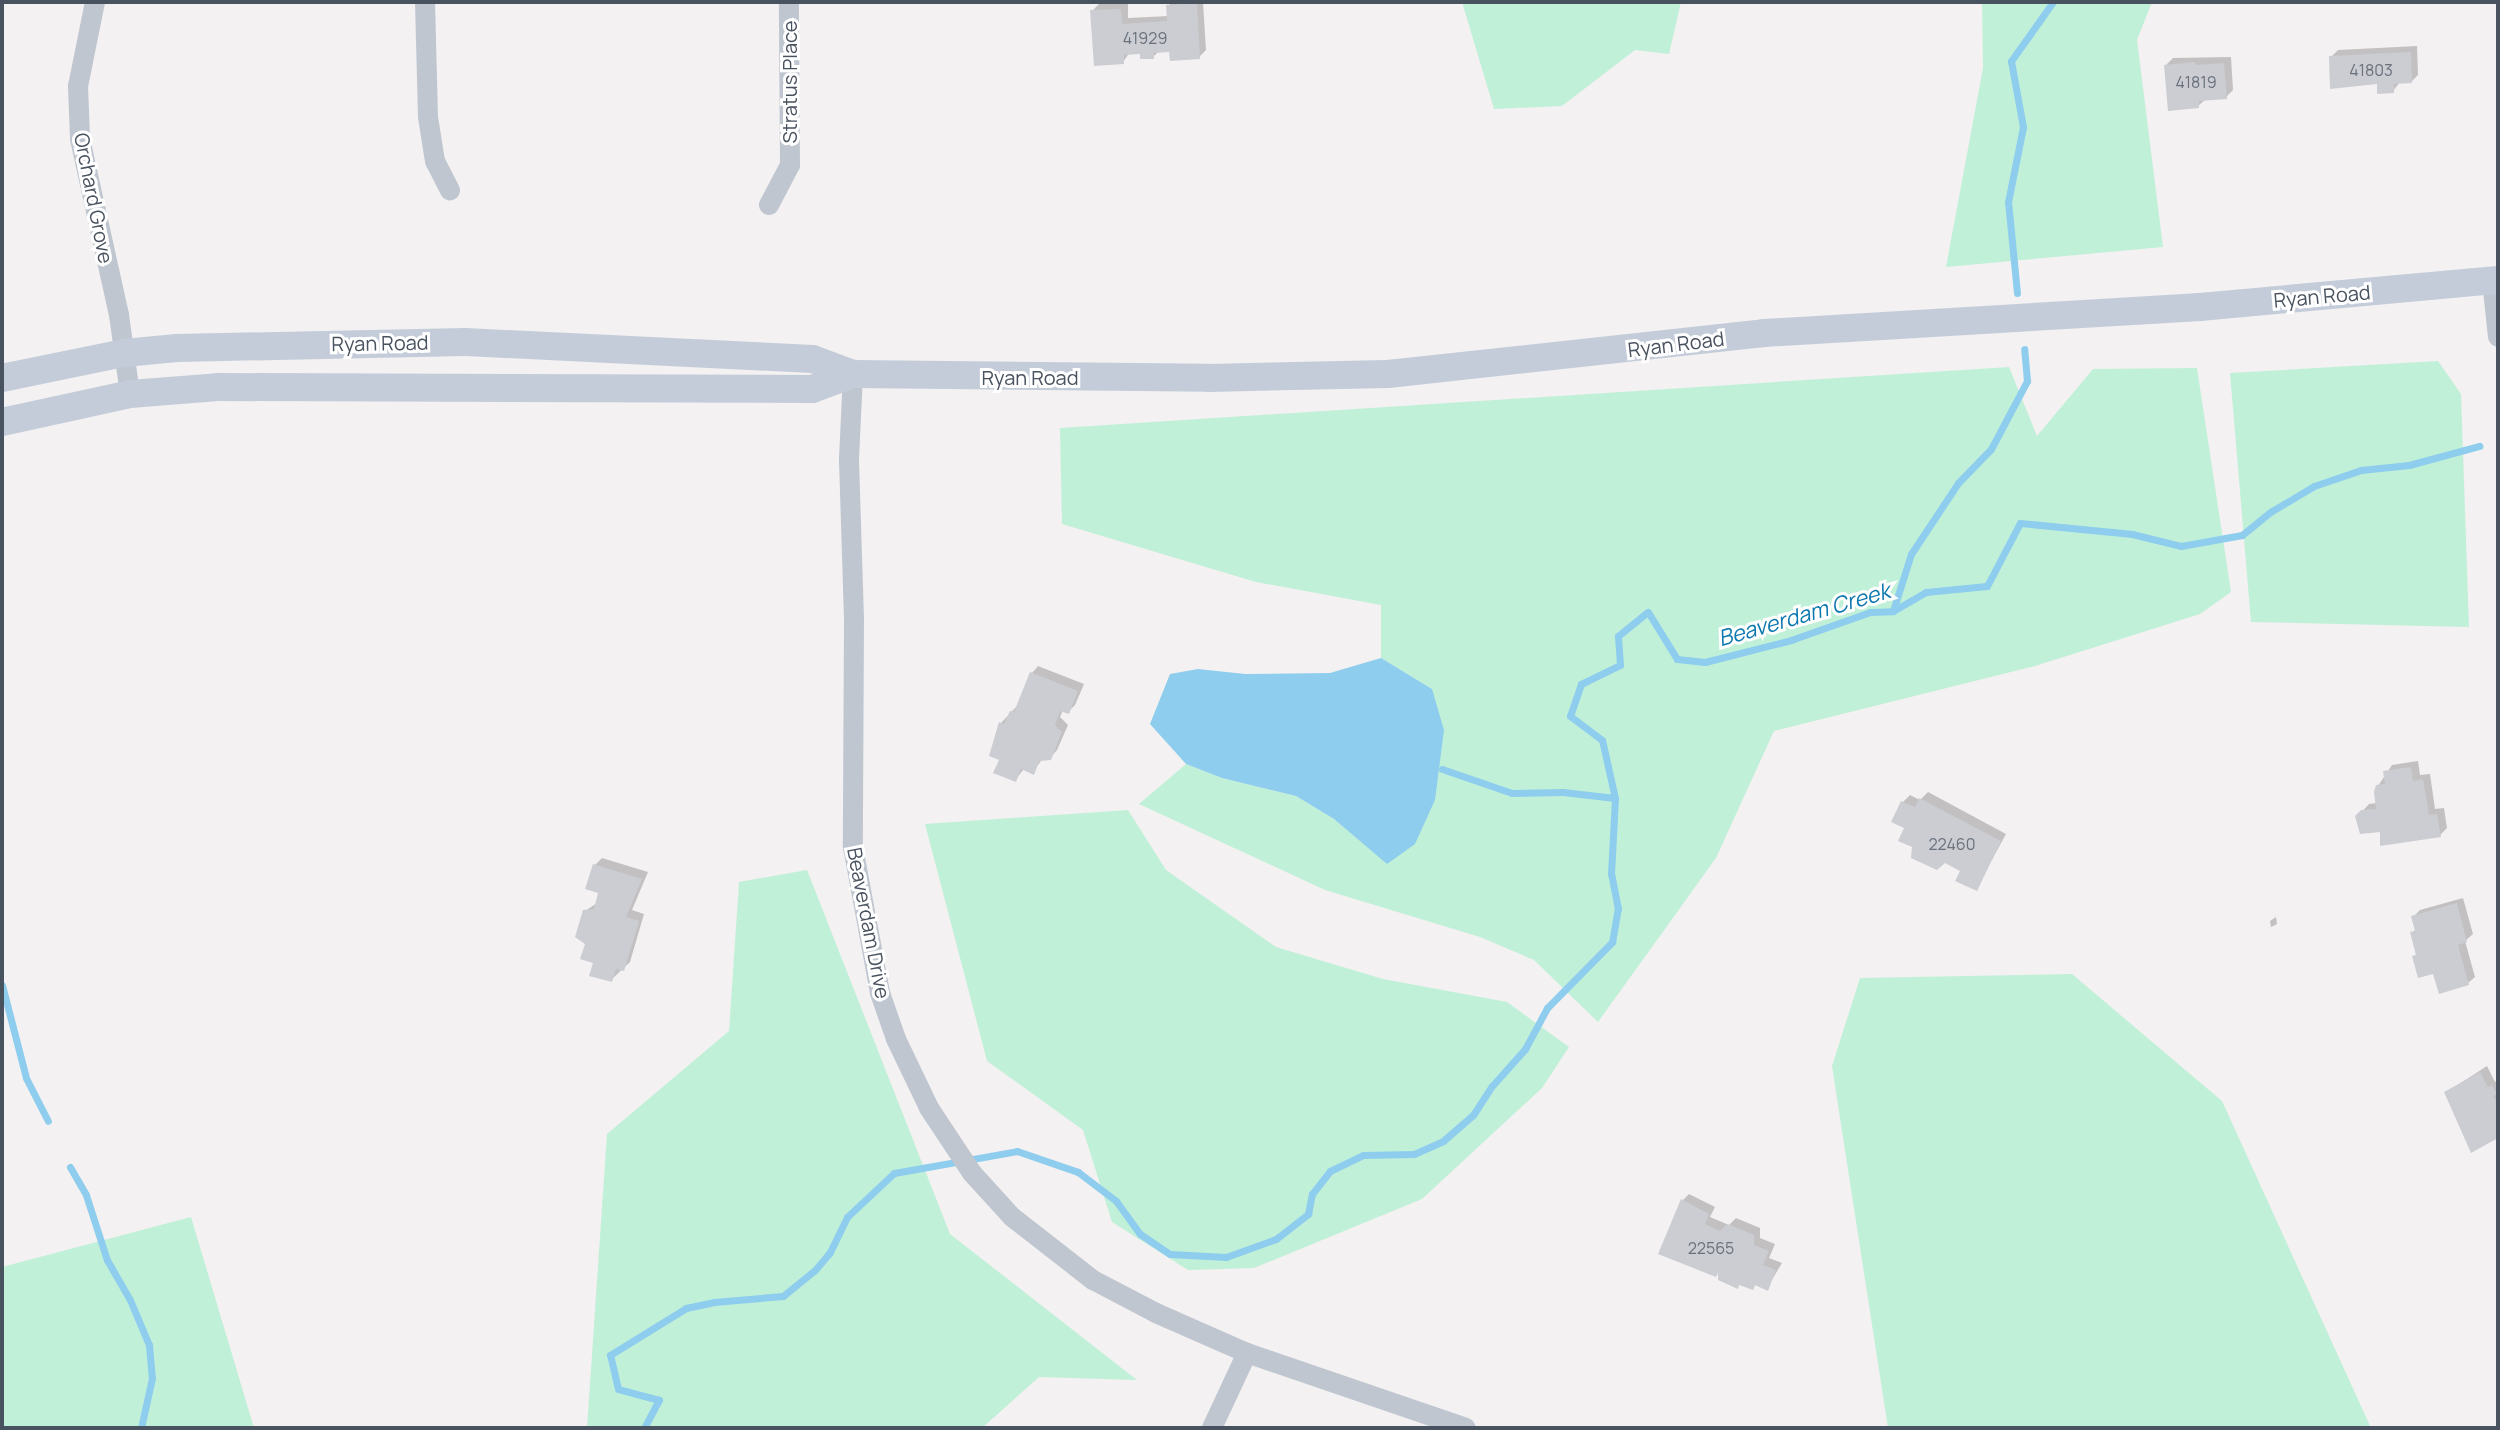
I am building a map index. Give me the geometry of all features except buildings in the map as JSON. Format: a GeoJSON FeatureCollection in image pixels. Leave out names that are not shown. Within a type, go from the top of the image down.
{"type":"FeatureCollection","features":[{"type":"Feature","properties":{"kind":"main road","name":"Ryan Road"},"geometry":{"type":"LineString","coordinates":[[2,378],[124,353],[230,345],[465,342],[813,359],[853,374],[1209,378],[1388,374],[1764,333],[2200,307],[2495,280]]}},
{"type":"Feature","properties":{"kind":"main road","name":"Ryan Road"},"geometry":{"type":"LineString","coordinates":[[2,422],[130,394],[218,387],[812,389],[853,374]]}},
{"type":"Feature","properties":{"kind":"street","name":"Orchard Grove"},"geometry":{"type":"LineString","coordinates":[[95,2],[78,86],[80,139],[130,394]]}},
{"type":"Feature","properties":{"kind":"street"},"geometry":{"type":"LineString","coordinates":[[425,2],[428,117],[435,161],[450,190]]}},
{"type":"Feature","properties":{"kind":"street","name":"Stratus Place"},"geometry":{"type":"LineString","coordinates":[[769,205],[790,165],[789,2]]}},
{"type":"Feature","properties":{"kind":"street"},"geometry":{"type":"LineString","coordinates":[[2495,280],[2498,337]]}},
{"type":"Feature","properties":{"kind":"street","name":"Beaverdam Drive"},"geometry":{"type":"LineString","coordinates":[[853,374],[849,460],[854,620],[853,847],[880,993],[896,1039],[929,1108],[972,1173],[1012,1217],[1093,1280],[1156,1313],[1247,1353],[1466,1428]]}},
{"type":"Feature","properties":{"kind":"street"},"geometry":{"type":"LineString","coordinates":[[1212,1428],[1247,1353]]}},
{"type":"Feature","properties":{"kind":"green space"},"geometry":{"type":"Polygon","coordinates":[[[1462,2],[1681,2],[1669,54],[1635,50],[1562,106],[1494,109],[1462,2]]]}},
{"type":"Feature","properties":{"kind":"green space"},"geometry":{"type":"Polygon","coordinates":[[[1982,2],[2152,2],[2137,40],[2163,247],[1946,267],[1983,68],[1982,2]]]}},
{"type":"Feature","properties":{"kind":"green space"},"geometry":{"type":"Polygon","coordinates":[[[2438,361],[2461,394],[2469,627],[2251,622],[2230,373],[2438,361]]]}},
{"type":"Feature","properties":{"kind":"green space"},"geometry":{"type":"Polygon","coordinates":[[[2009,367],[2037,436],[2093,369],[2197,368],[2231,592],[2200,614],[2035,666],[1774,731],[1716,858],[1598,1022],[1534,960],[1480,937],[1325,890],[1139,804],[1186,764],[1222,778],[1296,796],[1334,819],[1388,864],[1432,689],[1381,658],[1381,605],[1256,582],[1062,524],[1060,428],[2009,367]]]}},
{"type":"Feature","properties":{"kind":"green space"},"geometry":{"type":"Polygon","coordinates":[[[1128,810],[1166,870],[1276,947],[1383,979],[1507,1002],[1569,1047],[1542,1088],[1422,1199],[1254,1268],[1188,1270],[1112,1222],[1083,1130],[987,1061],[925,824],[1128,810]]]}},
{"type":"Feature","properties":{"kind":"green space"},"geometry":{"type":"Polygon","coordinates":[[[807,870],[950,1234],[1137,1380],[1039,1377],[982,1428],[587,1428],[607,1134],[729,1031],[739,882],[807,870]]]}},
{"type":"Feature","properties":{"kind":"green space"},"geometry":{"type":"Polygon","coordinates":[[[2072,974],[2222,1101],[2371,1428],[1888,1428],[1832,1066],[1860,978],[2072,974]]]}},
{"type":"Feature","properties":{"kind":"green space"},"geometry":{"type":"Polygon","coordinates":[[[191,1217],[254,1428],[2,1428],[2,1267],[191,1217]]]}},
{"type":"Feature","properties":{"kind":"water"},"geometry":{"type":"Polygon","coordinates":[[[1381,658],[1432,689],[1444,730],[1435,800],[1415,844],[1387,864],[1334,819],[1296,796],[1222,778],[1186,764],[1150,724],[1170,674],[1198,669],[1245,674],[1330,673],[1381,658]]]}},
{"type":"Feature","properties":{"kind":"waterway"},"geometry":{"type":"LineString","coordinates":[[2017,293],[2008,202],[2023,127],[2011,61],[2053,2]]}},
{"type":"Feature","properties":{"kind":"waterway"},"geometry":{"type":"LineString","coordinates":[[1893,611],[1911,554],[1958,483],[1991,449],[2027,381],[2024,349]]}},
{"type":"Feature","properties":{"kind":"waterway","name":"Beaverdam Creek"},"geometry":{"type":"LineString","coordinates":[[644,1428],[659,1400],[618,1389],[610,1355],[686,1308],[714,1302],[783,1296],[815,1270],[830,1252],[847,1217],[894,1173],[1017,1151],[1078,1172],[1116,1201],[1140,1234],[1170,1254],[1226,1257],[1276,1239],[1308,1214],[1312,1194],[1330,1171],[1363,1155],[1414,1154],[1443,1141],[1473,1115],[1492,1086],[1525,1049],[1547,1008],[1612,942],[1618,909],[1611,874],[1615,798],[1602,740],[1570,716],[1581,684],[1620,665],[1618,636],[1648,612],[1677,659],[1705,662],[1791,640],[1870,612],[1893,611],[1926,592],[1987,586],[2020,523],[2132,534],[2181,546],[2242,535],[2272,511],[2314,486],[2361,470],[2409,465],[2479,446]]}},
{"type":"Feature","properties":{"kind":"waterway"},"geometry":{"type":"LineString","coordinates":[[1442,769],[1512,793],[1563,792],[1615,798]]}},
{"type":"Feature","properties":{"kind":"waterway"},"geometry":{"type":"LineString","coordinates":[[2,985],[26,1078],[48,1121]]}},
{"type":"Feature","properties":{"kind":"waterway"},"geometry":{"type":"LineString","coordinates":[[70,1167],[86,1195],[107,1260],[130,1300],[149,1345],[152,1378],[141,1428]]}}]}
